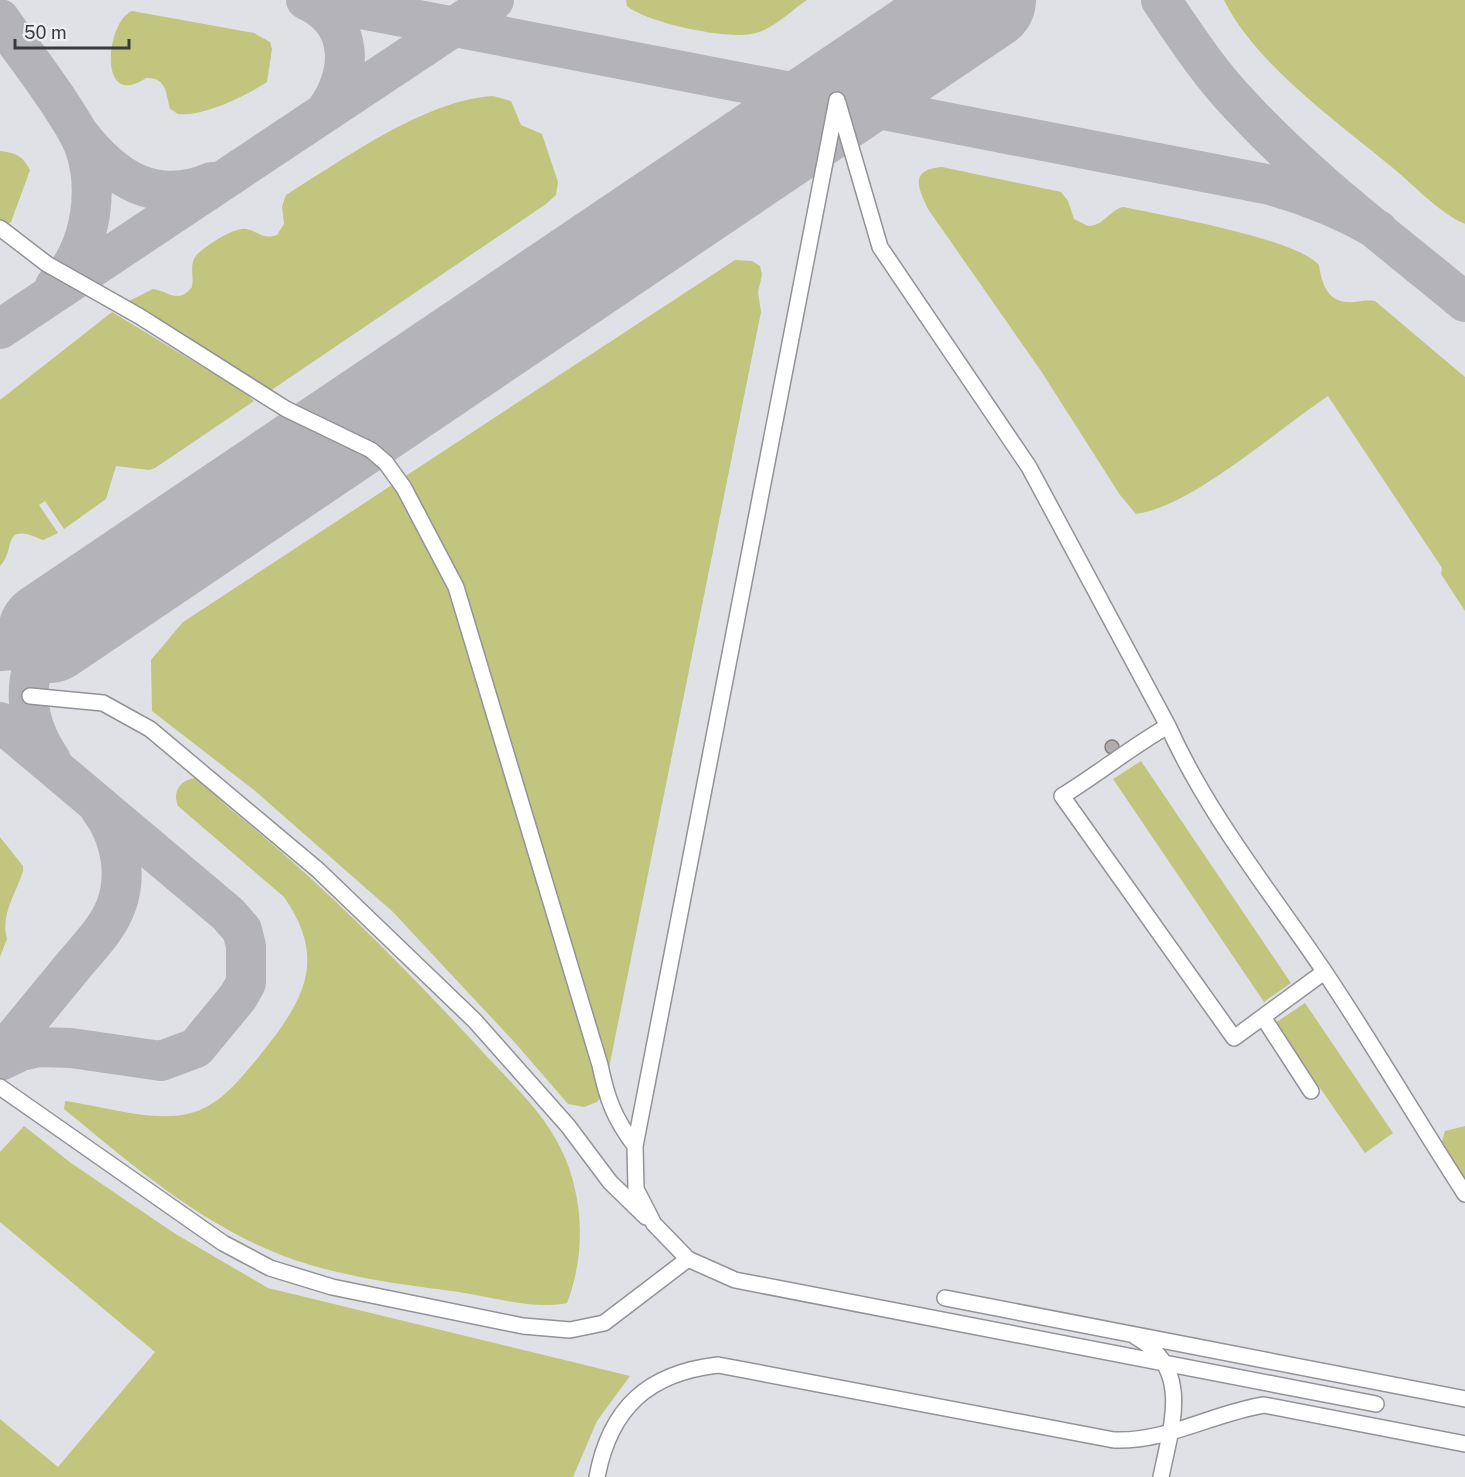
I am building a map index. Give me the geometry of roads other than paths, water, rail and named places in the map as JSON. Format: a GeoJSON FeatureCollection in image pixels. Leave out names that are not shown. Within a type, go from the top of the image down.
{"type":"FeatureCollection","features":[{"type":"Feature","properties":{"kind":"lane"},"geometry":{"type":"LineString","coordinates":[[654,1224],[636,1189],[635,1146],[837,100],[880,247],[1029,467],[1182,756],[1234,844],[1324,972],[1465,1194]]}},
{"type":"Feature","properties":{"kind":"lane"},"geometry":{"type":"LineString","coordinates":[[0,228],[47,264],[139,316],[286,409],[370,450],[386,463],[404,488],[456,587],[600,1065],[607,1100],[619,1124],[635,1146]]}},
{"type":"Feature","properties":{"kind":"lane"},"geometry":{"type":"LineString","coordinates":[[30,696],[103,702],[150,729],[310,863],[475,1021],[568,1126],[610,1182],[688,1259],[735,1280],[1376,1404]]}},
{"type":"Feature","properties":{"kind":"lane"},"geometry":{"type":"LineString","coordinates":[[1168,726],[1133,745],[1103,771],[1062,796],[1234,1038],[1324,972]]}},
{"type":"Feature","properties":{"kind":"lane"},"geometry":{"type":"LineString","coordinates":[[1263,1017],[1311,1091]]}},
{"type":"Feature","properties":{"kind":"lane"},"geometry":{"type":"LineString","coordinates":[[0,1087],[223,1243],[270,1268],[332,1287],[523,1326],[570,1330],[604,1323],[688,1259]]}},
{"type":"Feature","properties":{"kind":"lane"},"geometry":{"type":"LineString","coordinates":[[945,1298],[1465,1399]]}},
{"type":"Feature","properties":{"kind":"lane"},"geometry":{"type":"LineString","coordinates":[[1132,1335],[1144,1342],[1165,1364],[1173,1380],[1175,1399],[1161,1477]]}},
{"type":"Feature","properties":{"kind":"lane"},"geometry":{"type":"LineString","coordinates":[[597,1477],[608,1439],[632,1400],[674,1373],[718,1365],[1114,1440],[1133,1441],[1170,1432],[1240,1409],[1264,1405],[1465,1444]]}}]}
